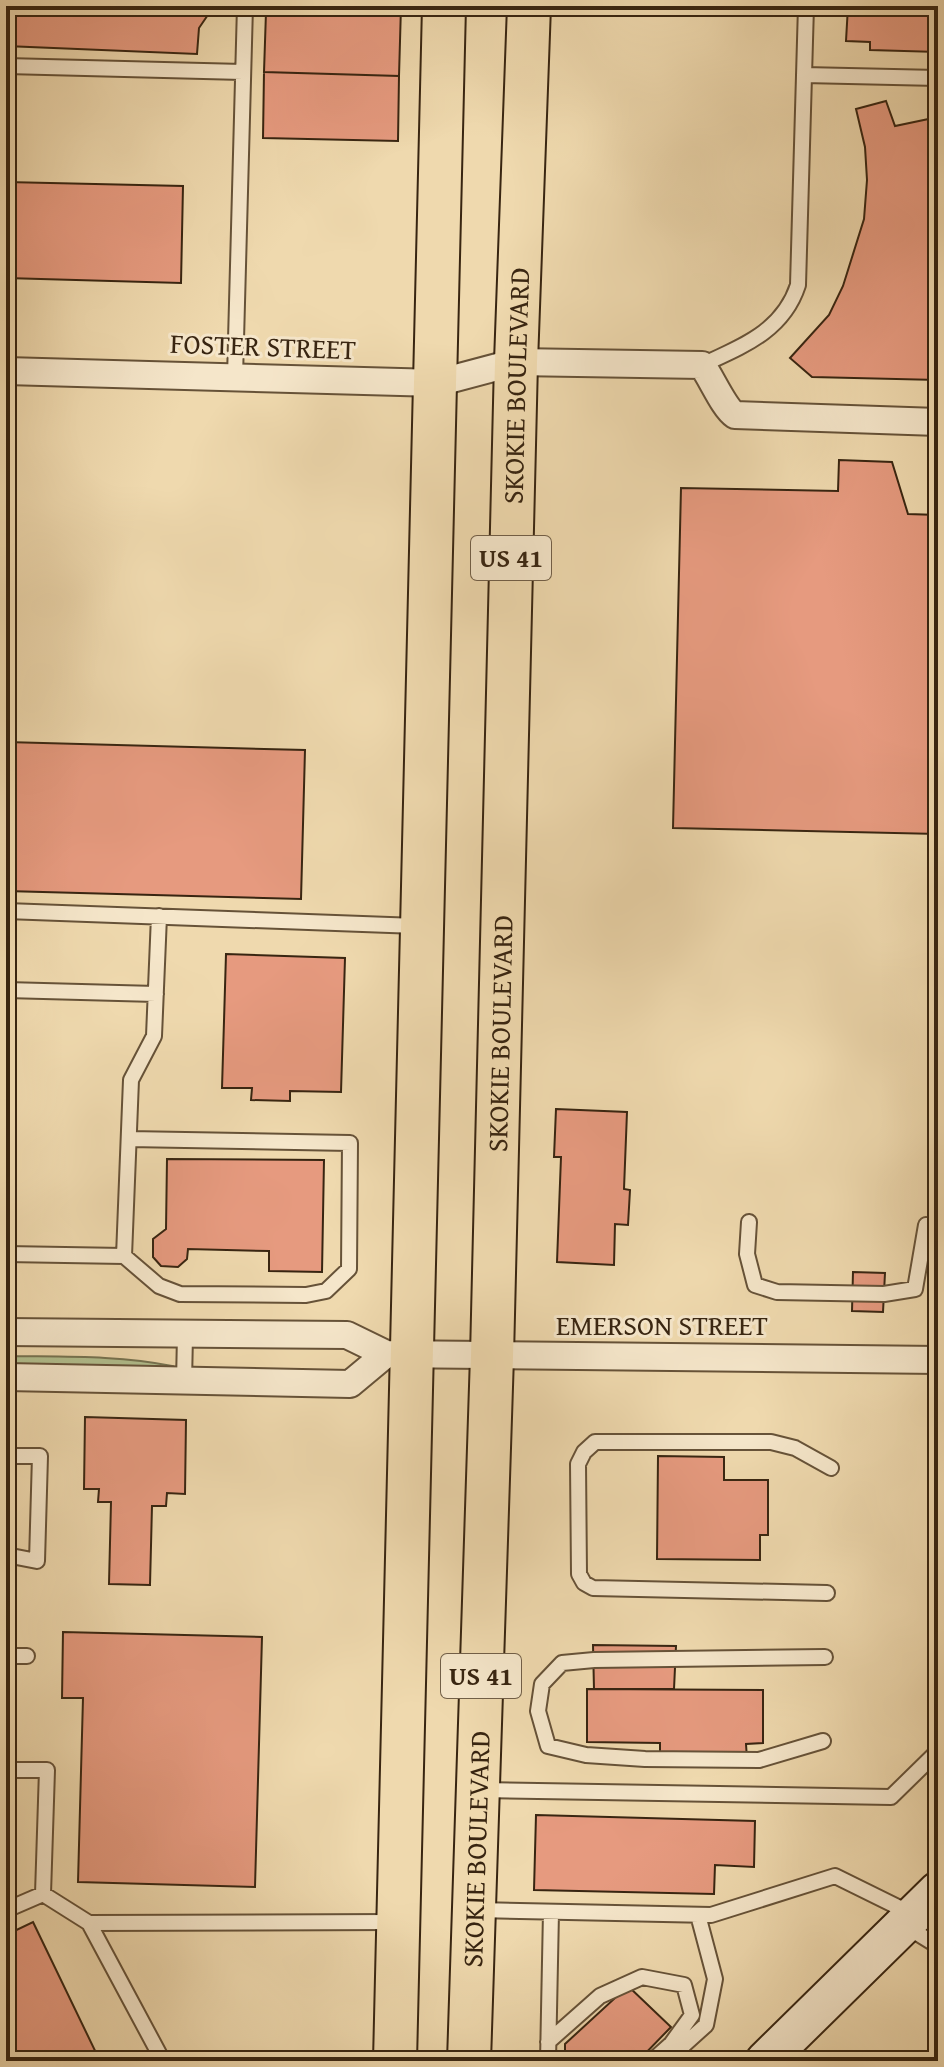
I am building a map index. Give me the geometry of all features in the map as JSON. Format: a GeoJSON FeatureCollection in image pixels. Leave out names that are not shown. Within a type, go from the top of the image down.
{"type":"FeatureCollection","features":[{"type":"Feature","properties":{"kind":"main road","name":"US 41"},"geometry":{"type":"LineString","coordinates":[[395,2061],[399,1354],[422,926],[444,6]]}},
{"type":"Feature","properties":{"kind":"main road","name":"SKOKIE BOULEVARD"},"geometry":{"type":"LineString","coordinates":[[469,2061],[492,1356],[516,362],[529,6]]}},
{"type":"Feature","properties":{"kind":"main road"},"geometry":{"type":"LineString","coordinates":[[765,2061],[919,1910]]}},
{"type":"Feature","properties":{"kind":"street","name":"FOSTER STREET"},"geometry":{"type":"LineString","coordinates":[[6,371],[437,383],[516,362],[702,365]]}},
{"type":"Feature","properties":{"kind":"street"},"geometry":{"type":"LineString","coordinates":[[702,365],[728,411],[735,415],[938,422]]}},
{"type":"Feature","properties":{"kind":"street","name":"EMERSON STREET"},"geometry":{"type":"LineString","coordinates":[[6,1332],[347,1335],[399,1354],[938,1360]]}},
{"type":"Feature","properties":{"kind":"street"},"geometry":{"type":"LineString","coordinates":[[6,1377],[350,1384],[399,1354]]}},
{"type":"Feature","properties":{"kind":"lane"},"geometry":{"type":"LineString","coordinates":[[235,377],[245,6]]}},
{"type":"Feature","properties":{"kind":"lane"},"geometry":{"type":"LineString","coordinates":[[702,365],[758,339],[791,305],[798,285],[806,6]]}},
{"type":"Feature","properties":{"kind":"lane"},"geometry":{"type":"LineString","coordinates":[[6,66],[243,72]]}},
{"type":"Feature","properties":{"kind":"lane"},"geometry":{"type":"LineString","coordinates":[[804,75],[938,78]]}},
{"type":"Feature","properties":{"kind":"lane"},"geometry":{"type":"LineString","coordinates":[[6,911],[422,926]]}},
{"type":"Feature","properties":{"kind":"lane"},"geometry":{"type":"LineString","coordinates":[[124,1256],[131,1080],[154,1036],[159,916]]}},
{"type":"Feature","properties":{"kind":"lane"},"geometry":{"type":"LineString","coordinates":[[6,990],[156,994]]}},
{"type":"Feature","properties":{"kind":"lane"},"geometry":{"type":"LineString","coordinates":[[6,1254],[124,1256],[159,1286],[180,1294],[306,1295],[326,1291],[349,1269],[350,1143],[129,1139]]}},
{"type":"Feature","properties":{"kind":"lane"},"geometry":{"type":"LineString","coordinates":[[749,1222],[747,1254],[755,1285],[777,1292],[868,1294],[903,1293],[915,1289],[926,1225]]}},
{"type":"Feature","properties":{"kind":"lane"},"geometry":{"type":"LineString","coordinates":[[184,1382],[185,1335]]}},
{"type":"Feature","properties":{"kind":"lane"},"geometry":{"type":"LineString","coordinates":[[827,1593],[593,1588],[584,1583],[579,1574],[578,1464],[584,1452],[595,1442],[771,1442],[795,1448],[831,1468]]}},
{"type":"Feature","properties":{"kind":"lane"},"geometry":{"type":"LineString","coordinates":[[6,1456],[40,1456],[37,1561],[6,1555]]}},
{"type":"Feature","properties":{"kind":"lane"},"geometry":{"type":"LineString","coordinates":[[6,1656],[27,1656]]}},
{"type":"Feature","properties":{"kind":"lane"},"geometry":{"type":"LineString","coordinates":[[823,1741],[759,1760],[586,1755],[548,1746],[538,1711],[542,1684],[562,1663],[825,1657]]}},
{"type":"Feature","properties":{"kind":"lane"},"geometry":{"type":"LineString","coordinates":[[478,1790],[891,1797],[938,1751]]}},
{"type":"Feature","properties":{"kind":"lane"},"geometry":{"type":"LineString","coordinates":[[6,1770],[47,1770],[43,1894]]}},
{"type":"Feature","properties":{"kind":"lane"},"geometry":{"type":"LineString","coordinates":[[474,1910],[711,1915],[835,1876],[919,1910],[938,1946]]}},
{"type":"Feature","properties":{"kind":"lane"},"geometry":{"type":"LineString","coordinates":[[6,1910],[43,1894]]}},
{"type":"Feature","properties":{"kind":"lane"},"geometry":{"type":"LineString","coordinates":[[43,1894],[89,1923],[163,2061]]}},
{"type":"Feature","properties":{"kind":"lane"},"geometry":{"type":"LineString","coordinates":[[548,2061],[551,1912]]}},
{"type":"Feature","properties":{"kind":"lane"},"geometry":{"type":"LineString","coordinates":[[666,2061],[706,2025],[715,1979],[698,1915]]}},
{"type":"Feature","properties":{"kind":"lane"},"geometry":{"type":"LineString","coordinates":[[89,1923],[397,1922]]}},
{"type":"Feature","properties":{"kind":"lane"},"geometry":{"type":"LineString","coordinates":[[548,2042],[600,1996],[642,1977],[684,1985],[692,2015],[671,2044],[652,2061]]}},
{"type":"Feature","properties":{"kind":"green space"},"geometry":{"type":"Polygon","coordinates":[[[6,1356],[110,1358],[172,1366],[166,1370],[6,1365],[6,1356]]]}},
{"type":"Feature","properties":{"kind":"building"},"geometry":{"type":"Polygon","coordinates":[[[6,6],[214,6],[199,28],[197,54],[6,46],[6,6]]]}},
{"type":"Feature","properties":{"kind":"building"},"geometry":{"type":"Polygon","coordinates":[[[300,6],[401,6],[399,76],[264,72],[266,12],[300,12],[300,6]]]}},
{"type":"Feature","properties":{"kind":"building"},"geometry":{"type":"Polygon","coordinates":[[[848,6],[938,6],[938,52],[870,50],[870,42],[846,41],[848,6]]]}},
{"type":"Feature","properties":{"kind":"building"},"geometry":{"type":"Polygon","coordinates":[[[264,72],[399,76],[398,141],[263,138],[264,72]]]}},
{"type":"Feature","properties":{"kind":"building"},"geometry":{"type":"Polygon","coordinates":[[[886,101],[895,126],[938,117],[938,380],[812,377],[790,358],[829,315],[843,286],[864,219],[867,180],[865,147],[856,109],[886,101]]]}},
{"type":"Feature","properties":{"kind":"building"},"geometry":{"type":"Polygon","coordinates":[[[6,182],[183,186],[181,283],[6,278],[6,182]]]}},
{"type":"Feature","properties":{"kind":"building"},"geometry":{"type":"Polygon","coordinates":[[[839,460],[892,462],[908,514],[938,515],[938,834],[673,828],[681,488],[838,491],[839,460]]]}},
{"type":"Feature","properties":{"kind":"building"},"geometry":{"type":"Polygon","coordinates":[[[6,742],[305,750],[301,899],[6,891],[6,742]]]}},
{"type":"Feature","properties":{"kind":"building"},"geometry":{"type":"Polygon","coordinates":[[[226,954],[345,958],[341,1092],[290,1091],[290,1101],[251,1100],[252,1088],[222,1088],[226,954]]]}},
{"type":"Feature","properties":{"kind":"building"},"geometry":{"type":"Polygon","coordinates":[[[556,1109],[627,1112],[624,1189],[630,1190],[628,1225],[615,1224],[614,1265],[557,1262],[561,1157],[554,1157],[556,1109]]]}},
{"type":"Feature","properties":{"kind":"building"},"geometry":{"type":"Polygon","coordinates":[[[167,1159],[324,1160],[322,1272],[269,1271],[269,1251],[188,1249],[187,1259],[178,1267],[161,1266],[153,1257],[153,1239],[166,1229],[167,1159]]]}},
{"type":"Feature","properties":{"kind":"building"},"geometry":{"type":"Polygon","coordinates":[[[853,1272],[885,1273],[883,1312],[852,1311],[853,1272]]]}},
{"type":"Feature","properties":{"kind":"building"},"geometry":{"type":"Polygon","coordinates":[[[85,1417],[186,1420],[185,1494],[167,1493],[166,1506],[152,1506],[150,1585],[109,1584],[111,1502],[98,1502],[99,1489],[84,1489],[85,1417]]]}},
{"type":"Feature","properties":{"kind":"building"},"geometry":{"type":"Polygon","coordinates":[[[658,1456],[724,1457],[724,1480],[768,1480],[768,1535],[760,1535],[760,1560],[657,1559],[658,1456]]]}},
{"type":"Feature","properties":{"kind":"building"},"geometry":{"type":"Polygon","coordinates":[[[63,1632],[262,1637],[255,1887],[78,1882],[83,1698],[62,1698],[63,1632]]]}},
{"type":"Feature","properties":{"kind":"building"},"geometry":{"type":"Polygon","coordinates":[[[593,1645],[676,1646],[674,1689],[594,1689],[593,1645]]]}},
{"type":"Feature","properties":{"kind":"building"},"geometry":{"type":"Polygon","coordinates":[[[587,1689],[763,1690],[763,1743],[746,1744],[747,1759],[660,1758],[660,1743],[587,1742],[587,1689]]]}},
{"type":"Feature","properties":{"kind":"building"},"geometry":{"type":"Polygon","coordinates":[[[536,1815],[755,1821],[754,1867],[715,1865],[714,1894],[534,1890],[536,1815]]]}},
{"type":"Feature","properties":{"kind":"building"},"geometry":{"type":"Polygon","coordinates":[[[33,1922],[100,2061],[6,2061],[6,1935],[33,1922]]]}},
{"type":"Feature","properties":{"kind":"building"},"geometry":{"type":"Polygon","coordinates":[[[628,1986],[671,2027],[638,2061],[565,2061],[565,2044],[628,1986]]]}}]}
